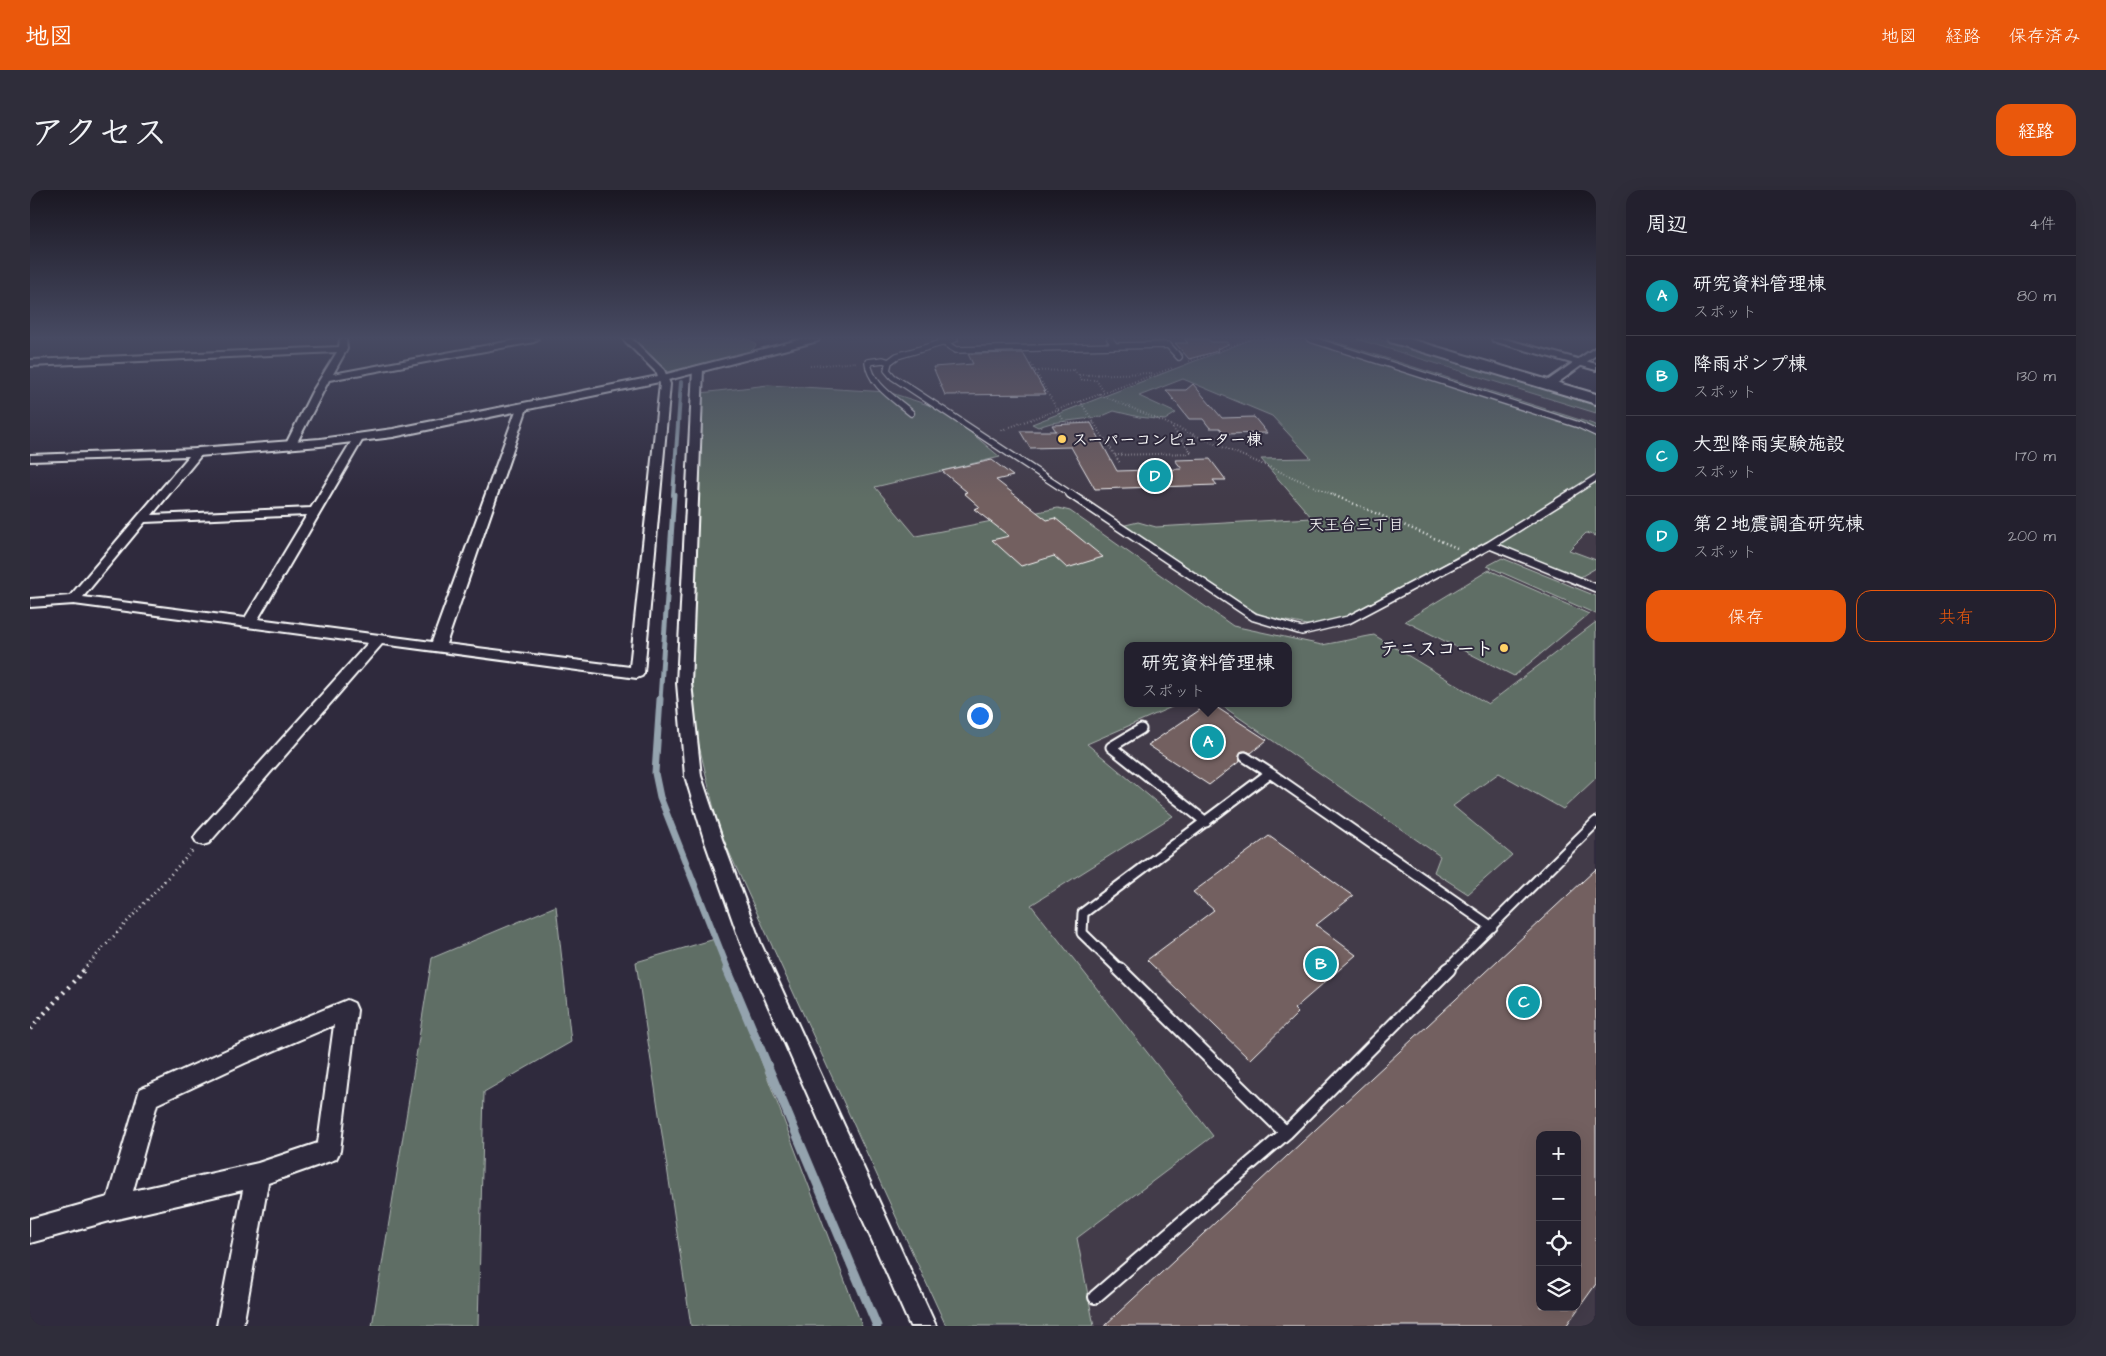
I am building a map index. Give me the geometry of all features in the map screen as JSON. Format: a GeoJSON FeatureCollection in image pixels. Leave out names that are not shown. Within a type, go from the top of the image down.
{"type":"FeatureCollection","features":[{"type":"Feature","properties":{"kind":"main road"},"geometry":{"type":"LineString","coordinates":[[1578,392],[1596,399]]}},
{"type":"Feature","properties":{"kind":"street"},"geometry":{"type":"LineString","coordinates":[[290,446],[319,392]]}},
{"type":"Feature","properties":{"kind":"street"},"geometry":{"type":"LineString","coordinates":[[30,458],[198,452],[358,439],[598,392]]}},
{"type":"Feature","properties":{"kind":"street"},"geometry":{"type":"LineString","coordinates":[[30,603],[74,600],[637,673],[663,392]]}},
{"type":"Feature","properties":{"kind":"street"},"geometry":{"type":"LineString","coordinates":[[697,392],[684,683],[693,776],[713,839],[751,944],[924,1326]]}},
{"type":"Feature","properties":{"kind":"street"},"geometry":{"type":"LineString","coordinates":[[438,646],[522,408]]}},
{"type":"Feature","properties":{"kind":"street"},"geometry":{"type":"LineString","coordinates":[[248,624],[358,439]]}},
{"type":"Feature","properties":{"kind":"street"},"geometry":{"type":"LineString","coordinates":[[74,600],[198,452]]}},
{"type":"Feature","properties":{"kind":"street"},"geometry":{"type":"LineString","coordinates":[[141,519],[315,511]]}},
{"type":"Feature","properties":{"kind":"street"},"geometry":{"type":"LineString","coordinates":[[203,838],[378,639]]}},
{"type":"Feature","properties":{"kind":"street"},"geometry":{"type":"LineString","coordinates":[[30,1231],[117,1207],[258,1175],[328,1151],[347,1010],[237,1056],[148,1097],[117,1207]]}},
{"type":"Feature","properties":{"kind":"street"},"geometry":{"type":"LineString","coordinates":[[230,1326],[258,1175]]}},
{"type":"Feature","properties":{"kind":"lane"},"geometry":{"type":"LineString","coordinates":[[888,392],[911,413]]}},
{"type":"Feature","properties":{"kind":"lane"},"geometry":{"type":"LineString","coordinates":[[915,392],[1254,617],[1302,631],[1348,620],[1490,544],[1596,478]]}},
{"type":"Feature","properties":{"kind":"lane"},"geometry":{"type":"LineString","coordinates":[[1476,392],[1579,425],[1596,433]]}},
{"type":"Feature","properties":{"kind":"lane"},"geometry":{"type":"LineString","coordinates":[[1490,544],[1596,588]]}},
{"type":"Feature","properties":{"kind":"lane"},"geometry":{"type":"LineString","coordinates":[[1141,729],[1111,748],[1206,822]]}},
{"type":"Feature","properties":{"kind":"lane"},"geometry":{"type":"LineString","coordinates":[[1245,757],[1492,927]]}},
{"type":"Feature","properties":{"kind":"lane"},"geometry":{"type":"LineString","coordinates":[[1270,773],[1083,913],[1082,932],[1286,1133]]}},
{"type":"Feature","properties":{"kind":"lane"},"geometry":{"type":"LineString","coordinates":[[1095,1297],[1286,1133],[1596,822]]}},
{"type":"Feature","properties":{"kind":"path"},"geometry":{"type":"LineString","coordinates":[[1046,392],[1065,423],[1094,423]]}},
{"type":"Feature","properties":{"kind":"path"},"geometry":{"type":"LineString","coordinates":[[985,437],[1104,392]]}},
{"type":"Feature","properties":{"kind":"path"},"geometry":{"type":"LineString","coordinates":[[1099,394],[1472,554]]}},
{"type":"Feature","properties":{"kind":"path"},"geometry":{"type":"LineString","coordinates":[[1080,401],[1120,463]]}},
{"type":"Feature","properties":{"kind":"path"},"geometry":{"type":"LineString","coordinates":[[1115,455],[1192,453],[1171,426]]}},
{"type":"Feature","properties":{"kind":"path"},"geometry":{"type":"LineString","coordinates":[[30,1028],[203,838]]}},
{"type":"Feature","properties":{"kind":"shaded area"},"geometry":{"type":"Polygon","coordinates":[[[701,392],[1553,392],[1596,405],[1596,1326],[946,1326],[692,697],[701,392]]]}},
{"type":"Feature","properties":{"kind":"green space"},"geometry":{"type":"Polygon","coordinates":[[[888,392],[944,410],[1000,457],[875,487],[916,536],[1058,508],[1070,511],[1233,626],[1322,645],[1374,635],[1488,704],[1596,622],[1596,778],[1563,809],[1499,773],[1453,806],[1512,855],[1468,894],[1434,872],[1440,856],[1224,707],[1292,707],[1292,642],[1124,642],[1124,707],[1172,707],[1087,744],[1173,816],[1031,905],[1213,1136],[1077,1238],[1094,1326],[946,1326],[719,830],[693,720],[692,697],[701,393],[888,392]]]}},
{"type":"Feature","properties":{"kind":"green space"},"geometry":{"type":"Polygon","coordinates":[[[1115,392],[1149,392],[1139,396],[1176,413],[1165,420],[1139,417],[1114,411],[1100,417],[1051,423],[1038,427],[1032,424],[1115,392]]]}},
{"type":"Feature","properties":{"kind":"green space"},"geometry":{"type":"Polygon","coordinates":[[[1214,392],[1492,392],[1596,425],[1596,536],[1586,533],[1569,550],[1596,560],[1596,568],[1577,579],[1500,546],[1462,554],[1344,622],[1312,626],[1262,616],[1113,528],[1138,522],[1156,527],[1312,518],[1261,459],[1311,458],[1272,416],[1214,392]]]}},
{"type":"Feature","properties":{"kind":"green space"},"geometry":{"type":"Polygon","coordinates":[[[1528,392],[1553,392],[1596,405],[1596,413],[1528,392]]]}},
{"type":"Feature","properties":{"kind":"green space"},"geometry":{"type":"Polygon","coordinates":[[[1502,558],[1596,596],[1596,614],[1487,566],[1502,558]]]}},
{"type":"Feature","properties":{"kind":"green space","name":"テニスコート"},"geometry":{"type":"Polygon","coordinates":[[[1489,570],[1589,614],[1514,676],[1405,621],[1489,570]]]}},
{"type":"Feature","properties":{"kind":"green space"},"geometry":{"type":"Polygon","coordinates":[[[556,906],[571,1042],[484,1092],[478,1326],[372,1326],[432,958],[556,906]]]}},
{"type":"Feature","properties":{"kind":"green space"},"geometry":{"type":"Polygon","coordinates":[[[715,939],[862,1326],[691,1326],[636,962],[715,939]]]}},
{"type":"Feature","properties":{"kind":"building"},"geometry":{"type":"Polygon","coordinates":[[[944,392],[1045,392],[1046,394],[945,395],[944,392]]]}},
{"type":"Feature","properties":{"kind":"building"},"geometry":{"type":"Polygon","coordinates":[[[1168,392],[1200,392],[1222,418],[1254,417],[1267,433],[1225,434],[1220,428],[1210,428],[1203,419],[1189,419],[1168,392]]]}},
{"type":"Feature","properties":{"kind":"building"},"geometry":{"type":"Polygon","coordinates":[[[1091,423],[1117,471],[1182,469],[1175,460],[1210,459],[1226,480],[1213,480],[1217,485],[1095,489],[1071,447],[1030,448],[1020,431],[1056,431],[1052,425],[1091,423]]]}},
{"type":"Feature","properties":{"kind":"building"},"geometry":{"type":"Polygon","coordinates":[[[992,460],[1013,476],[996,480],[1047,520],[1055,518],[1103,557],[1067,568],[1054,556],[1021,566],[992,540],[1009,536],[974,509],[980,507],[964,493],[967,492],[942,471],[992,460]]]}},
{"type":"Feature","properties":{"kind":"building"},"geometry":{"type":"Polygon","coordinates":[[[1204,707],[1216,707],[1267,740],[1251,753],[1242,751],[1239,756],[1240,761],[1209,785],[1148,745],[1204,707]]]}},
{"type":"Feature","properties":{"kind":"building"},"geometry":{"type":"Polygon","coordinates":[[[1269,836],[1353,896],[1316,925],[1356,955],[1294,1009],[1298,1013],[1250,1060],[1147,960],[1214,910],[1193,892],[1269,836]]]}},
{"type":"Feature","properties":{"kind":"building"},"geometry":{"type":"Polygon","coordinates":[[[1596,869],[1596,1284],[1581,1305],[1581,1131],[1536,1131],[1536,1311],[1577,1311],[1566,1326],[1104,1326],[1596,869]]]}},
{"type":"Feature","properties":{"kind":"waterway"},"geometry":{"type":"LineString","coordinates":[[673,495],[680,392]]}},
{"type":"Feature","properties":{"kind":"waterway"},"geometry":{"type":"LineString","coordinates":[[660,700],[674,494]]}},
{"type":"Feature","properties":{"kind":"waterway"},"geometry":{"type":"LineString","coordinates":[[660,699],[655,773],[660,797],[728,970]]}},
{"type":"Feature","properties":{"kind":"waterway"},"geometry":{"type":"LineString","coordinates":[[727,969],[877,1326]]}},
{"type":"Feature","properties":{"kind":"place","name":"スーパーコンピューター棟"},"geometry":{"type":"Point","coordinates":[1062,439]}},
{"type":"Feature","properties":{"kind":"place","name":"第２地震調査研究棟"},"geometry":{"type":"Point","coordinates":[1155,476]}},
{"type":"Feature","properties":{"kind":"place","name":"テニスコート"},"geometry":{"type":"Point","coordinates":[1504,648]}},
{"type":"Feature","properties":{"kind":"place","name":"研究資料管理棟"},"geometry":{"type":"Point","coordinates":[1208,742]}},
{"type":"Feature","properties":{"kind":"place","name":"降雨ポンプ棟"},"geometry":{"type":"Point","coordinates":[1321,964]}},
{"type":"Feature","properties":{"kind":"place","name":"大型降雨実験施設"},"geometry":{"type":"Point","coordinates":[1524,1002]}},
{"type":"Feature","properties":{"kind":"district","name":"天王台三丁目"},"geometry":{"type":"Point","coordinates":[1356,524]}}]}
